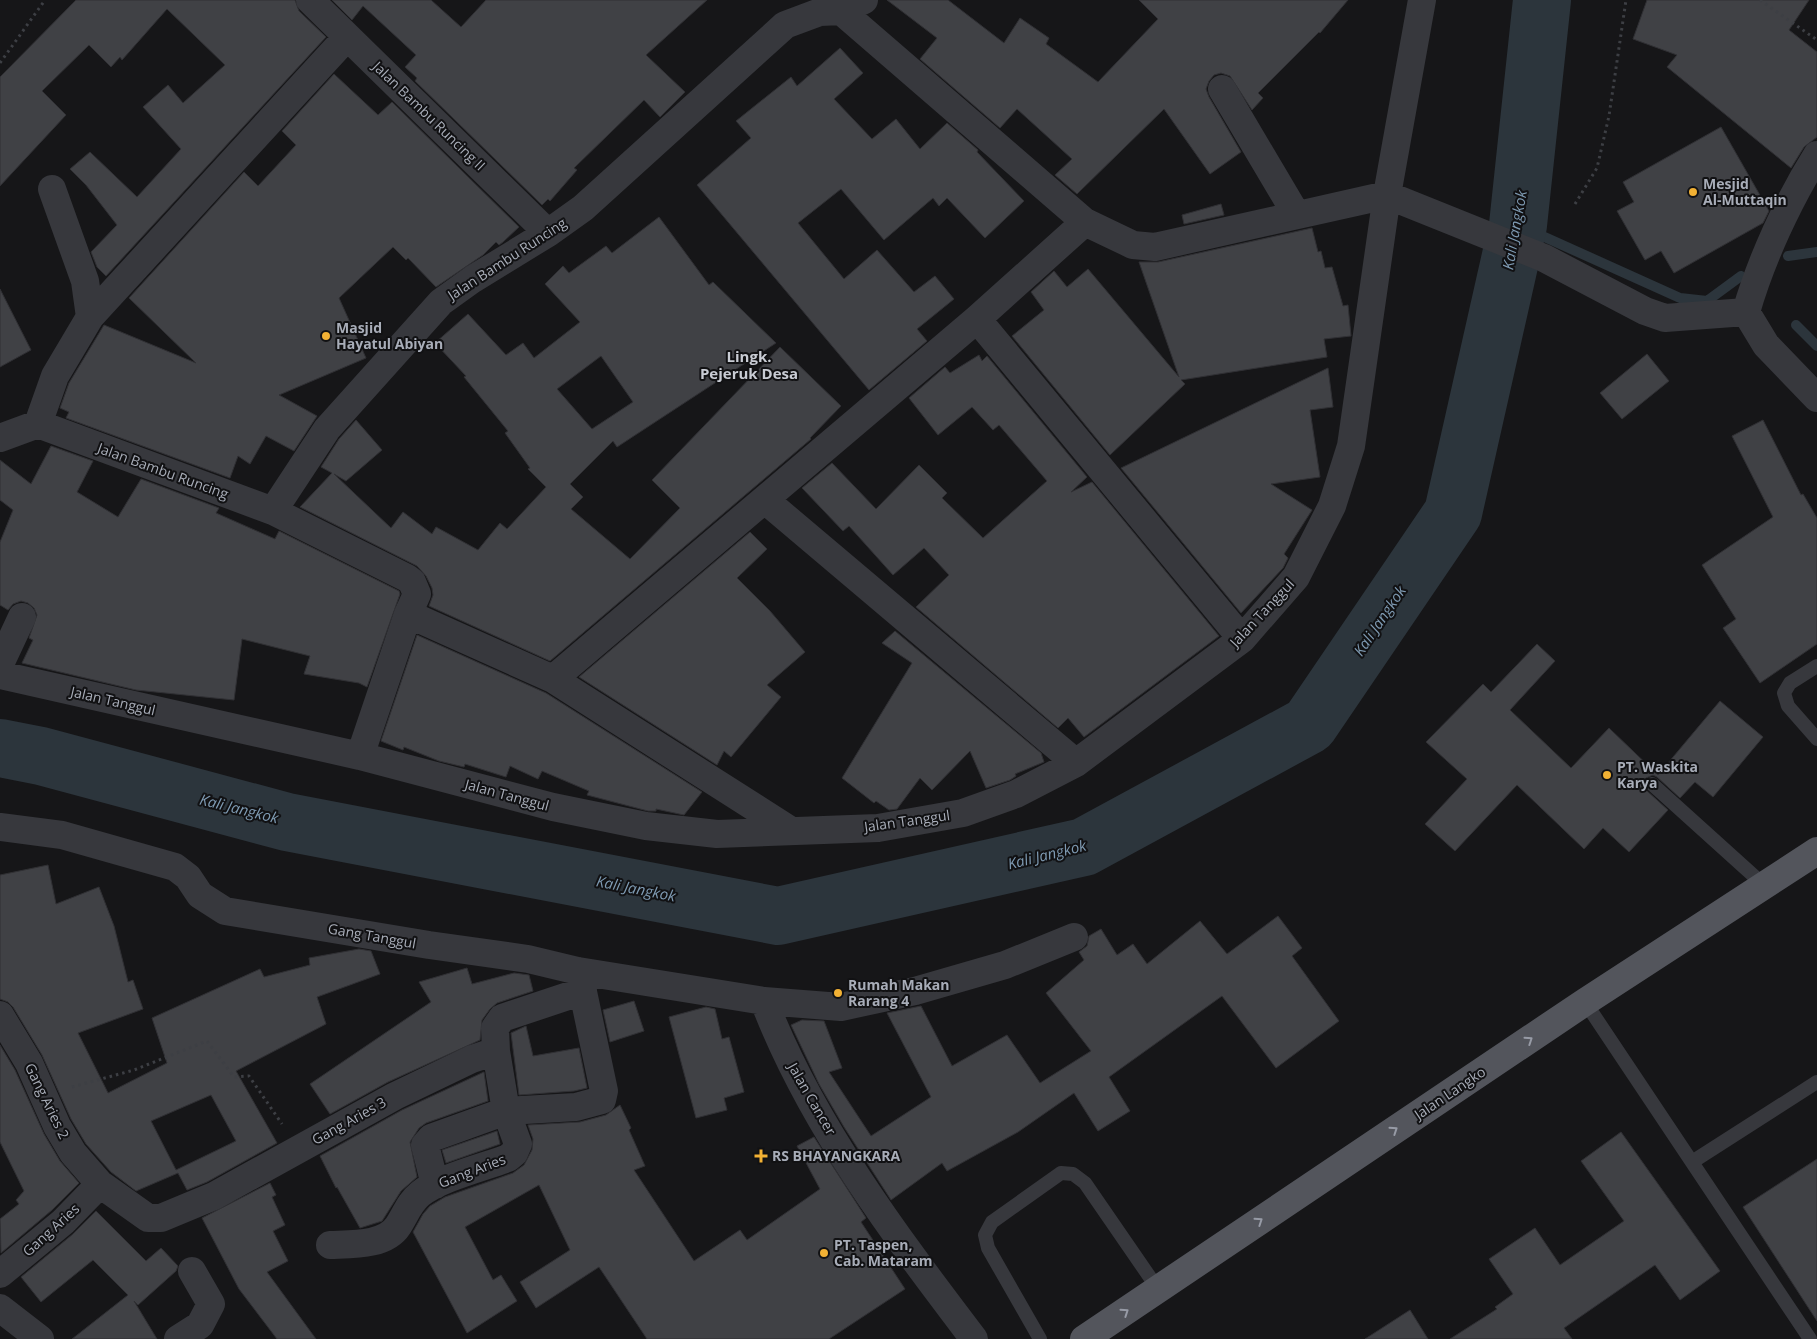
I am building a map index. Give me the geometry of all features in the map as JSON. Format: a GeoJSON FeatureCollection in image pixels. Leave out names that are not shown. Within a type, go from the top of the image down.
{"type":"FeatureCollection","features":[{"type":"Feature","properties":{"kind":"main road","name":"Jalan Langko"},"geometry":{"type":"LineString","coordinates":[[1084,1339],[1585,1002],[1817,851]]}},
{"type":"Feature","properties":{"kind":"street","name":"Jalan Bambu Runcing II"},"geometry":{"type":"LineString","coordinates":[[310,0],[548,233]]}},
{"type":"Feature","properties":{"kind":"street","name":"Jalan Tanggul"},"geometry":{"type":"LineString","coordinates":[[0,675],[360,756],[552,808],[646,826],[717,834],[878,828],[963,813],[1016,794],[1076,762],[1242,639],[1296,577],[1332,506],[1351,446],[1387,196],[1422,0]]}},
{"type":"Feature","properties":{"kind":"street"},"geometry":{"type":"LineString","coordinates":[[834,6],[1085,222],[1133,245],[1154,247],[1296,214],[1387,196],[1544,258],[1644,311],[1665,318],[1746,312]]}},
{"type":"Feature","properties":{"kind":"street","name":"Jalan Bambu Runcing"},"geometry":{"type":"LineString","coordinates":[[38,424],[273,511],[327,429],[441,302],[472,279],[548,233],[583,208],[785,25],[834,6]]}},
{"type":"Feature","properties":{"kind":"street"},"geometry":{"type":"LineString","coordinates":[[0,438],[38,424],[55,376],[90,318],[347,36]]}},
{"type":"Feature","properties":{"kind":"street"},"geometry":{"type":"LineString","coordinates":[[1222,89],[1296,214]]}},
{"type":"Feature","properties":{"kind":"street"},"geometry":{"type":"LineString","coordinates":[[1746,312],[1796,191],[1817,155]]}},
{"type":"Feature","properties":{"kind":"street"},"geometry":{"type":"LineString","coordinates":[[52,189],[85,281],[90,318]]}},
{"type":"Feature","properties":{"kind":"street"},"geometry":{"type":"LineString","coordinates":[[553,679],[977,319],[1085,222]]}},
{"type":"Feature","properties":{"kind":"street"},"geometry":{"type":"LineString","coordinates":[[1746,312],[1766,346],[1817,398]]}},
{"type":"Feature","properties":{"kind":"street"},"geometry":{"type":"LineString","coordinates":[[977,319],[1242,639]]}},
{"type":"Feature","properties":{"kind":"street"},"geometry":{"type":"LineString","coordinates":[[765,500],[1076,762]]}},
{"type":"Feature","properties":{"kind":"street"},"geometry":{"type":"LineString","coordinates":[[273,511],[407,578],[416,588],[417,594],[408,614],[360,756]]}},
{"type":"Feature","properties":{"kind":"street"},"geometry":{"type":"LineString","coordinates":[[408,614],[553,679],[790,830]]}},
{"type":"Feature","properties":{"kind":"street"},"geometry":{"type":"LineString","coordinates":[[0,664],[22,617]]}},
{"type":"Feature","properties":{"kind":"street","name":"Gang Tanggul"},"geometry":{"type":"LineString","coordinates":[[0,827],[62,835],[175,867],[188,877],[200,895],[225,911],[429,945],[528,959],[581,981],[764,1001],[841,1007],[915,991],[1005,965],[1074,937]]}},
{"type":"Feature","properties":{"kind":"street"},"geometry":{"type":"LineString","coordinates":[[435,1185],[425,1145],[431,1138],[506,1111],[576,1107],[599,1102],[604,1097],[581,981],[502,1018],[495,1028],[496,1051]]}},
{"type":"Feature","properties":{"kind":"street","name":"Jalan Cancer"},"geometry":{"type":"LineString","coordinates":[[764,1001],[781,1044],[822,1118],[892,1230],[974,1339]]}},
{"type":"Feature","properties":{"kind":"street","name":"Gang Aries 2"},"geometry":{"type":"LineString","coordinates":[[0,1015],[29,1063],[45,1095],[56,1126],[73,1153],[100,1184]]}},
{"type":"Feature","properties":{"kind":"street","name":"Gang Aries"},"geometry":{"type":"LineString","coordinates":[[330,1245],[368,1243],[384,1236],[397,1228],[408,1206],[420,1194],[435,1185],[508,1158],[514,1153],[518,1144],[506,1111],[496,1051]]}},
{"type":"Feature","properties":{"kind":"street","name":"Gang Aries 3"},"geometry":{"type":"LineString","coordinates":[[100,1184],[148,1218],[161,1218],[214,1196],[395,1096],[472,1059],[496,1051]]}},
{"type":"Feature","properties":{"kind":"street","name":"Gang Aries"},"geometry":{"type":"LineString","coordinates":[[0,1274],[63,1222],[100,1184]]}},
{"type":"Feature","properties":{"kind":"street"},"geometry":{"type":"LineString","coordinates":[[178,1339],[200,1325],[211,1304],[192,1271]]}},
{"type":"Feature","properties":{"kind":"street"},"geometry":{"type":"LineString","coordinates":[[0,1308],[40,1339]]}},
{"type":"Feature","properties":{"kind":"lane"},"geometry":{"type":"LineString","coordinates":[[1817,666],[1790,683],[1784,693],[1788,706],[1817,739]]}},
{"type":"Feature","properties":{"kind":"lane"},"geometry":{"type":"LineString","coordinates":[[1652,784],[1765,886]]}},
{"type":"Feature","properties":{"kind":"lane"},"geometry":{"type":"LineString","coordinates":[[1585,1002],[1810,1339]]}},
{"type":"Feature","properties":{"kind":"lane"},"geometry":{"type":"LineString","coordinates":[[1692,1162],[1817,1082]]}},
{"type":"Feature","properties":{"kind":"lane"},"geometry":{"type":"LineString","coordinates":[[1040,1339],[988,1248],[985,1235],[992,1222],[1061,1173],[1074,1174],[1085,1184],[1158,1289]]}},
{"type":"Feature","properties":{"kind":"path"},"geometry":{"type":"LineString","coordinates":[[0,63],[45,0]]}},
{"type":"Feature","properties":{"kind":"path"},"geometry":{"type":"LineString","coordinates":[[1575,204],[1597,168],[1609,116],[1626,0]]}},
{"type":"Feature","properties":{"kind":"path"},"geometry":{"type":"LineString","coordinates":[[1760,0],[1817,40]]}},
{"type":"Feature","properties":{"kind":"path"},"geometry":{"type":"LineString","coordinates":[[45,1095],[134,1070],[207,1041],[234,1076],[249,1076],[299,1148]]}},
{"type":"Feature","properties":{"kind":"building"},"geometry":{"type":"Polygon","coordinates":[[[76,0],[295,0],[299,11],[326,37],[106,276],[97,267],[91,252],[117,225],[86,185],[70,169],[90,152],[137,197],[181,149],[143,107],[168,85],[183,103],[225,65],[167,9],[122,60],[120,57],[111,67],[89,45],[42,91],[66,115],[0,186],[0,77],[76,0]]]}},
{"type":"Feature","properties":{"kind":"building"},"geometry":{"type":"Polygon","coordinates":[[[332,0],[431,0],[461,27],[486,0],[707,0],[646,55],[685,92],[660,117],[644,100],[574,168],[577,170],[550,201],[548,199],[542,205],[415,81],[417,78],[405,67],[416,55],[363,6],[352,20],[332,0]]]}},
{"type":"Feature","properties":{"kind":"building"},"geometry":{"type":"Polygon","coordinates":[[[887,0],[948,0],[1004,43],[1020,18],[1049,38],[1046,44],[1098,82],[1158,19],[1139,0],[1348,0],[1320,33],[1258,93],[1263,98],[1252,110],[1230,76],[1221,73],[1214,75],[1209,81],[1206,89],[1209,97],[1241,152],[1210,174],[1164,109],[1077,194],[1055,175],[1072,159],[1017,109],[1000,128],[920,59],[937,38],[887,0]]]}},
{"type":"Feature","properties":{"kind":"building"},"geometry":{"type":"Polygon","coordinates":[[[1647,0],[1809,0],[1789,30],[1817,52],[1817,137],[1804,147],[1791,168],[1667,67],[1677,55],[1633,39],[1647,0]]]}},
{"type":"Feature","properties":{"kind":"building"},"geometry":{"type":"Polygon","coordinates":[[[840,48],[863,73],[834,99],[872,139],[896,119],[920,149],[947,123],[978,150],[977,152],[1024,201],[985,238],[947,198],[939,206],[933,198],[884,240],[841,189],[798,223],[844,279],[877,250],[914,292],[935,276],[954,299],[917,329],[927,341],[869,390],[697,185],[751,138],[736,121],[791,77],[797,86],[840,48]]]}},
{"type":"Feature","properties":{"kind":"building"},"geometry":{"type":"Polygon","coordinates":[[[334,74],[378,115],[392,102],[519,227],[499,245],[496,242],[483,255],[436,287],[408,258],[406,260],[393,247],[339,298],[366,358],[279,395],[317,416],[294,451],[266,436],[250,464],[238,456],[230,478],[66,418],[69,412],[60,408],[69,383],[104,325],[196,363],[129,298],[244,172],[258,186],[296,145],[282,131],[334,74]]]}},
{"type":"Feature","properties":{"kind":"building","name":"Mesjid Al-Muttaqin"},"geometry":{"type":"Polygon","coordinates":[[[1721,127],[1769,211],[1763,223],[1674,273],[1661,251],[1645,260],[1617,211],[1634,202],[1623,182],[1721,127]]]}},
{"type":"Feature","properties":{"kind":"building"},"geometry":{"type":"Polygon","coordinates":[[[1221,204],[1224,215],[1184,224],[1182,215],[1221,204]]]}},
{"type":"Feature","properties":{"kind":"building"},"geometry":{"type":"Polygon","coordinates":[[[659,217],[709,285],[713,282],[776,343],[617,447],[613,441],[570,484],[583,497],[571,509],[630,559],[680,508],[652,480],[780,347],[841,406],[811,439],[550,661],[429,606],[433,595],[432,588],[426,576],[417,566],[300,507],[332,473],[321,467],[339,439],[356,420],[382,450],[346,481],[334,474],[391,528],[403,512],[432,534],[436,527],[478,550],[500,523],[507,529],[546,487],[528,469],[530,468],[505,433],[508,431],[464,377],[466,376],[435,343],[468,314],[506,355],[523,343],[534,358],[580,322],[545,284],[563,266],[569,273],[606,246],[612,253],[659,217]],[[601,356],[557,389],[592,429],[633,402],[601,356]]]}},
{"type":"Feature","properties":{"kind":"building"},"geometry":{"type":"Polygon","coordinates":[[[1312,228],[1318,252],[1321,251],[1325,268],[1332,267],[1343,306],[1348,305],[1351,336],[1324,339],[1327,357],[1181,380],[1185,384],[1110,455],[1012,336],[1044,310],[1031,292],[1054,271],[1067,287],[1088,269],[1179,377],[1139,262],[1158,262],[1312,228]]]}},
{"type":"Feature","properties":{"kind":"building"},"geometry":{"type":"Polygon","coordinates":[[[0,289],[31,350],[0,367],[0,289]]]}},
{"type":"Feature","properties":{"kind":"building"},"geometry":{"type":"Polygon","coordinates":[[[1647,354],[1669,381],[1622,419],[1600,393],[1647,354]]]}},
{"type":"Feature","properties":{"kind":"building"},"geometry":{"type":"Polygon","coordinates":[[[979,355],[982,361],[987,356],[1087,477],[1071,492],[1092,482],[1219,636],[1084,737],[1068,718],[1058,728],[916,607],[949,575],[924,548],[893,575],[849,526],[843,531],[802,488],[832,463],[876,509],[919,465],[947,493],[942,498],[983,538],[1047,481],[999,425],[993,430],[972,407],[938,435],[909,398],[945,367],[950,373],[979,355]]]}},
{"type":"Feature","properties":{"kind":"building"},"geometry":{"type":"Polygon","coordinates":[[[1328,368],[1333,407],[1310,410],[1320,477],[1271,484],[1312,510],[1284,554],[1288,558],[1283,568],[1241,613],[1121,468],[1328,368]]]}},
{"type":"Feature","properties":{"kind":"building"},"geometry":{"type":"Polygon","coordinates":[[[1763,420],[1801,495],[1803,494],[1817,518],[1817,644],[1760,683],[1723,628],[1736,619],[1702,565],[1773,517],[1732,436],[1763,420]]]}},
{"type":"Feature","properties":{"kind":"building"},"geometry":{"type":"Polygon","coordinates":[[[51,446],[93,461],[77,492],[118,517],[141,479],[219,508],[216,513],[275,539],[279,531],[399,591],[400,594],[367,687],[359,683],[304,674],[310,656],[242,639],[234,700],[136,690],[22,663],[33,640],[29,638],[37,615],[34,608],[28,603],[21,601],[13,604],[8,610],[0,605],[0,542],[13,510],[0,500],[0,460],[31,484],[51,446]]]}},
{"type":"Feature","properties":{"kind":"building"},"geometry":{"type":"Polygon","coordinates":[[[750,532],[767,549],[737,578],[770,611],[805,652],[767,685],[781,697],[731,757],[724,751],[717,765],[579,677],[750,532]]]}},
{"type":"Feature","properties":{"kind":"building"},"geometry":{"type":"Polygon","coordinates":[[[895,631],[1041,753],[1044,762],[1015,774],[1016,776],[1010,780],[986,788],[970,751],[932,790],[920,778],[897,809],[889,810],[876,801],[874,803],[842,778],[912,663],[882,643],[895,631]]]}},
{"type":"Feature","properties":{"kind":"building"},"geometry":{"type":"Polygon","coordinates":[[[417,635],[546,693],[702,792],[684,815],[656,809],[656,811],[648,811],[587,795],[589,791],[542,771],[538,779],[510,766],[506,777],[465,764],[464,767],[439,761],[404,747],[403,750],[381,741],[417,635]]]}},
{"type":"Feature","properties":{"kind":"building"},"geometry":{"type":"Polygon","coordinates":[[[1537,644],[1555,661],[1510,710],[1571,768],[1609,728],[1658,775],[1720,701],[1763,737],[1713,797],[1695,782],[1680,798],[1657,777],[1653,775],[1646,778],[1643,783],[1646,790],[1668,810],[1629,852],[1603,828],[1584,849],[1517,785],[1455,851],[1425,824],[1467,779],[1426,742],[1483,684],[1491,692],[1537,644]]]}},
{"type":"Feature","properties":{"kind":"building"},"geometry":{"type":"Polygon","coordinates":[[[48,865],[56,904],[99,887],[114,926],[128,982],[133,980],[143,1009],[78,1033],[108,1093],[167,1063],[152,1018],[260,969],[264,977],[310,965],[309,958],[359,949],[371,951],[380,974],[317,997],[326,1024],[236,1071],[277,1143],[207,1182],[187,1190],[178,1173],[136,1191],[111,1172],[86,1144],[71,1119],[42,1055],[13,1007],[8,1002],[0,999],[0,875],[48,865]],[[211,1095],[151,1121],[176,1170],[236,1141],[211,1095]]]}},
{"type":"Feature","properties":{"kind":"building"},"geometry":{"type":"Polygon","coordinates":[[[1278,916],[1302,948],[1292,956],[1339,1021],[1276,1068],[1222,996],[1109,1077],[1130,1111],[1098,1131],[1074,1093],[1018,1132],[947,1171],[942,1163],[891,1200],[819,1084],[791,1025],[802,1020],[824,1021],[842,1068],[829,1072],[871,1136],[931,1097],[887,1013],[921,1006],[952,1066],[1007,1035],[1040,1083],[1091,1051],[1046,993],[1084,960],[1079,952],[1087,946],[1089,936],[1101,929],[1117,955],[1133,944],[1147,964],[1200,921],[1227,954],[1278,916]]]}},
{"type":"Feature","properties":{"kind":"building"},"geometry":{"type":"Polygon","coordinates":[[[467,968],[472,984],[514,973],[529,975],[533,991],[497,1003],[490,1009],[482,1020],[480,1040],[388,1082],[330,1114],[310,1084],[431,1002],[419,982],[467,968]]]}},
{"type":"Feature","properties":{"kind":"building"},"geometry":{"type":"Polygon","coordinates":[[[634,1001],[644,1031],[610,1042],[603,1010],[634,1001]]]}},
{"type":"Feature","properties":{"kind":"building"},"geometry":{"type":"Polygon","coordinates":[[[706,1007],[715,1009],[722,1039],[729,1037],[744,1092],[724,1098],[727,1110],[696,1118],[669,1017],[706,1007]]]}},
{"type":"Feature","properties":{"kind":"building"},"geometry":{"type":"Polygon","coordinates":[[[526,1026],[533,1056],[579,1048],[587,1088],[574,1091],[519,1095],[511,1033],[526,1026]]]}},
{"type":"Feature","properties":{"kind":"building"},"geometry":{"type":"Polygon","coordinates":[[[0,1045],[15,1070],[44,1134],[60,1161],[79,1183],[52,1210],[1,1253],[0,1219],[19,1204],[16,1200],[24,1191],[0,1142],[0,1045]]]}},
{"type":"Feature","properties":{"kind":"building"},"geometry":{"type":"Polygon","coordinates":[[[484,1072],[488,1101],[426,1123],[419,1128],[410,1142],[417,1177],[401,1191],[382,1221],[360,1228],[336,1188],[320,1156],[402,1110],[484,1072]]]}},
{"type":"Feature","properties":{"kind":"building"},"geometry":{"type":"Polygon","coordinates":[[[620,1105],[645,1166],[634,1170],[694,1261],[740,1230],[747,1240],[820,1189],[797,1146],[814,1137],[866,1218],[861,1222],[905,1289],[829,1339],[647,1339],[599,1267],[536,1308],[520,1282],[570,1250],[539,1185],[465,1227],[493,1280],[501,1275],[517,1301],[467,1333],[413,1232],[423,1214],[430,1206],[445,1197],[513,1173],[524,1165],[532,1150],[533,1139],[528,1125],[580,1122],[606,1115],[620,1105]]]}},
{"type":"Feature","properties":{"kind":"building"},"geometry":{"type":"Polygon","coordinates":[[[497,1131],[500,1144],[446,1163],[442,1150],[497,1131]]]}},
{"type":"Feature","properties":{"kind":"building"},"geometry":{"type":"Polygon","coordinates":[[[1621,1132],[1720,1271],[1680,1300],[1655,1265],[1564,1328],[1572,1339],[1450,1339],[1497,1309],[1495,1307],[1513,1294],[1489,1259],[1535,1228],[1560,1265],[1624,1221],[1581,1161],[1621,1132]]]}},
{"type":"Feature","properties":{"kind":"building"},"geometry":{"type":"Polygon","coordinates":[[[1817,1159],[1817,1321],[1743,1207],[1817,1159]]]}},
{"type":"Feature","properties":{"kind":"building"},"geometry":{"type":"Polygon","coordinates":[[[270,1183],[276,1195],[272,1197],[285,1225],[273,1231],[288,1261],[267,1272],[316,1339],[277,1339],[239,1289],[202,1218],[270,1183]]]}},
{"type":"Feature","properties":{"kind":"building"},"geometry":{"type":"Polygon","coordinates":[[[96,1211],[146,1261],[161,1248],[178,1266],[176,1271],[138,1305],[134,1301],[157,1339],[72,1339],[128,1295],[93,1260],[41,1302],[21,1277],[73,1234],[96,1211]]]}},
{"type":"Feature","properties":{"kind":"building"},"geometry":{"type":"Polygon","coordinates":[[[1410,1310],[1428,1339],[1365,1339],[1410,1310]]]}},
{"type":"Feature","properties":{"kind":"waterway","name":"Kali Jangkok"},"geometry":{"type":"LineString","coordinates":[[0,748],[41,756],[287,822],[778,916],[1084,847],[1309,725],[1453,513],[1518,225],[1542,0]]}},
{"type":"Feature","properties":{"kind":"waterway"},"geometry":{"type":"LineString","coordinates":[[1518,225],[1680,298],[1707,301],[1741,276]]}},
{"type":"Feature","properties":{"kind":"waterway"},"geometry":{"type":"LineString","coordinates":[[1788,256],[1817,252]]}},
{"type":"Feature","properties":{"kind":"waterway"},"geometry":{"type":"LineString","coordinates":[[1796,325],[1817,346]]}},
{"type":"Feature","properties":{"kind":"place","name":"Mesjid Al-Muttaqin"},"geometry":{"type":"Point","coordinates":[1693,192]}},
{"type":"Feature","properties":{"kind":"place","name":"Masjid Hayatul Abiyan"},"geometry":{"type":"Point","coordinates":[326,336]}},
{"type":"Feature","properties":{"kind":"place","name":"PT. Waskita Karya"},"geometry":{"type":"Point","coordinates":[1607,775]}},
{"type":"Feature","properties":{"kind":"place","name":"Rumah Makan Rarang 4"},"geometry":{"type":"Point","coordinates":[838,993]}},
{"type":"Feature","properties":{"kind":"place","name":"RS BHAYANGKARA"},"geometry":{"type":"Point","coordinates":[761,1156]}},
{"type":"Feature","properties":{"kind":"place","name":"PT. Taspen, Cab. Mataram"},"geometry":{"type":"Point","coordinates":[824,1253]}},
{"type":"Feature","properties":{"kind":"district","name":"Lingk. Pejeruk Desa"},"geometry":{"type":"Point","coordinates":[749,366]}}]}
